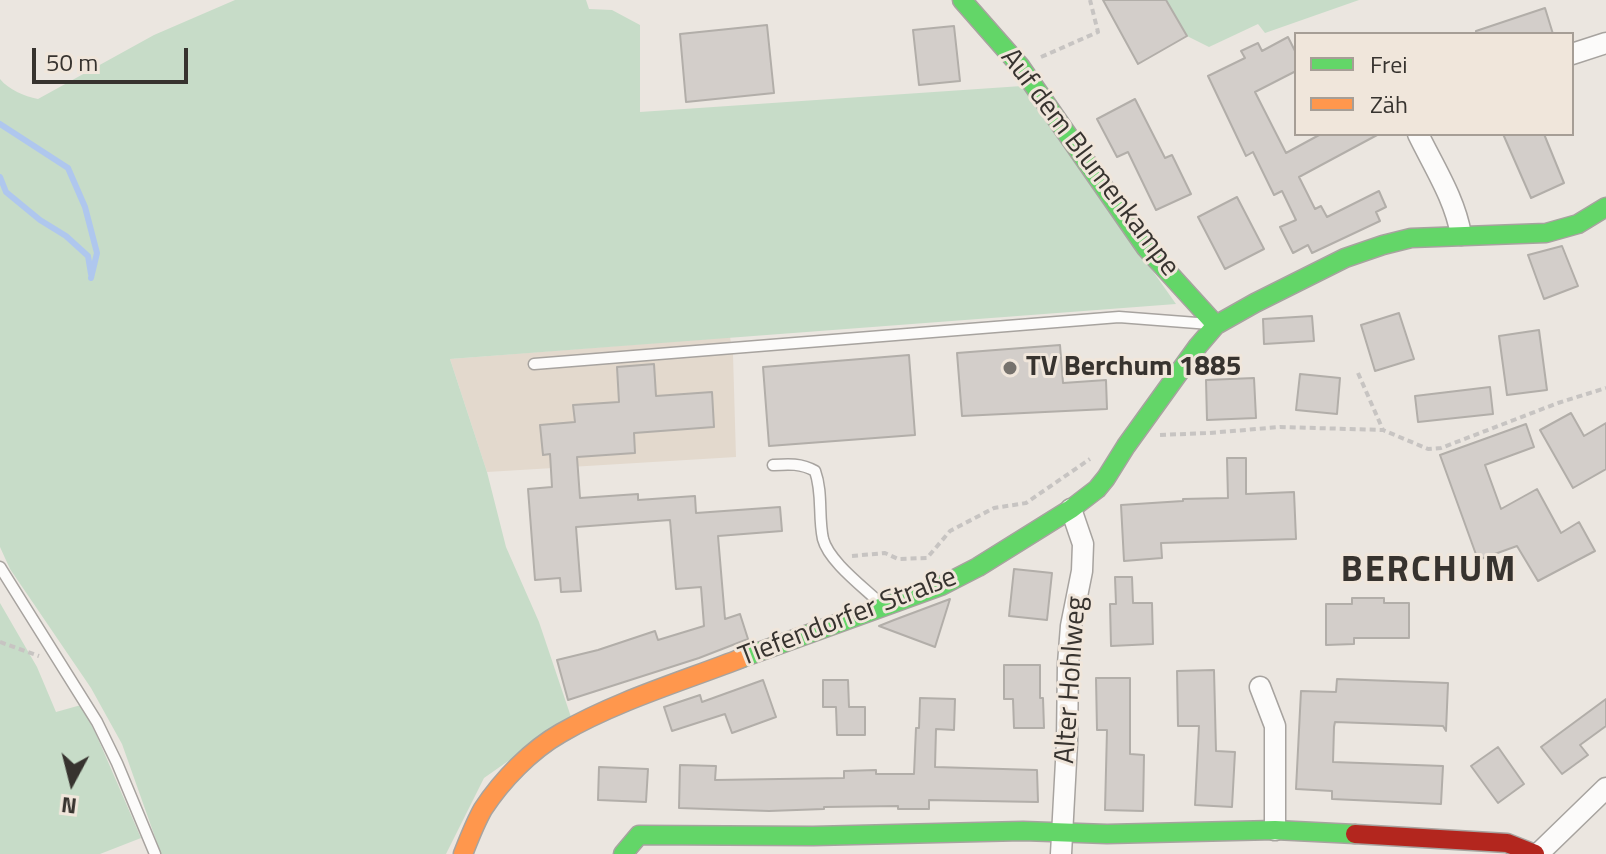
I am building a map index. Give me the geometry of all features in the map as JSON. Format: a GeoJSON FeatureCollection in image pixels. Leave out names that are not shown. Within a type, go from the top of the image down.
{"type":"FeatureCollection","features":[{"type":"Feature","properties":{"kind":"street","name":"Auf dem Blumenkampe"},"geometry":{"type":"LineString","coordinates":[[962,0],[1020,66],[1146,248],[1216,325]]}},
{"type":"Feature","properties":{"kind":"street"},"geometry":{"type":"LineString","coordinates":[[1574,53],[1606,43]]}},
{"type":"Feature","properties":{"kind":"street"},"geometry":{"type":"LineString","coordinates":[[1419,136],[1458,216],[1461,235]]}},
{"type":"Feature","properties":{"kind":"street","name":"Tiefendorfer Straße"},"geometry":{"type":"LineString","coordinates":[[463,854],[482,811],[503,783],[539,748],[561,733],[608,710],[941,586],[978,567],[1071,509],[1097,489],[1216,325],[1345,258],[1383,245],[1411,238],[1532,234],[1568,229],[1606,207]]}},
{"type":"Feature","properties":{"kind":"street","name":"Alter Hohlweg"},"geometry":{"type":"LineString","coordinates":[[1061,854],[1068,664],[1083,544],[1071,509]]}},
{"type":"Feature","properties":{"kind":"street"},"geometry":{"type":"LineString","coordinates":[[1260,687],[1275,726],[1275,830]]}},
{"type":"Feature","properties":{"kind":"street"},"geometry":{"type":"LineString","coordinates":[[623,854],[639,835],[813,836],[1023,831],[1107,834],[1275,830],[1507,843],[1537,854],[1606,788]]}},
{"type":"Feature","properties":{"kind":"lane"},"geometry":{"type":"LineString","coordinates":[[534,364],[1119,317],[1216,325]]}},
{"type":"Feature","properties":{"kind":"lane"},"geometry":{"type":"LineString","coordinates":[[773,465],[795,464],[815,471],[819,484],[823,540],[830,554],[885,607]]}},
{"type":"Feature","properties":{"kind":"lane"},"geometry":{"type":"LineString","coordinates":[[0,567],[97,722],[155,854]]}},
{"type":"Feature","properties":{"kind":"path"},"geometry":{"type":"LineString","coordinates":[[1020,66],[1098,32],[1090,0]]}},
{"type":"Feature","properties":{"kind":"path"},"geometry":{"type":"LineString","coordinates":[[1358,373],[1383,430]]}},
{"type":"Feature","properties":{"kind":"path"},"geometry":{"type":"LineString","coordinates":[[1142,425],[1161,435],[1280,427],[1383,430],[1428,449],[1441,448],[1606,388]]}},
{"type":"Feature","properties":{"kind":"path"},"geometry":{"type":"LineString","coordinates":[[834,558],[885,553],[898,559],[927,558],[950,531],[994,508],[1026,503],[1112,444],[1126,446]]}},
{"type":"Feature","properties":{"kind":"path"},"geometry":{"type":"LineString","coordinates":[[0,642],[60,664]]}},
{"type":"Feature","properties":{"kind":"shaded area"},"geometry":{"type":"Polygon","coordinates":[[[730,337],[736,457],[487,472],[450,359],[730,337]]]}},
{"type":"Feature","properties":{"kind":"green space"},"geometry":{"type":"Polygon","coordinates":[[[235,0],[586,0],[589,9],[612,10],[640,25],[640,112],[1022,86],[1176,304],[450,359],[487,472],[506,547],[539,622],[571,717],[484,778],[446,854],[161,854],[122,744],[91,688],[10,569],[0,547],[0,79],[17,92],[38,99],[154,35],[235,0]]]}},
{"type":"Feature","properties":{"kind":"green space"},"geometry":{"type":"Polygon","coordinates":[[[1166,0],[1359,0],[1265,33],[1258,24],[1209,47],[1187,36],[1166,0]]]}},
{"type":"Feature","properties":{"kind":"green space"},"geometry":{"type":"Polygon","coordinates":[[[0,603],[37,667],[56,712],[81,705],[141,838],[100,854],[0,854],[0,603]]]}},
{"type":"Feature","properties":{"kind":"building"},"geometry":{"type":"Polygon","coordinates":[[[1103,0],[1166,0],[1187,36],[1138,64],[1103,0]]]}},
{"type":"Feature","properties":{"kind":"building"},"geometry":{"type":"Polygon","coordinates":[[[1545,8],[1552,32],[1476,32],[1545,8]]]}},
{"type":"Feature","properties":{"kind":"building"},"geometry":{"type":"Polygon","coordinates":[[[767,25],[774,93],[686,102],[680,34],[767,25]]]}},
{"type":"Feature","properties":{"kind":"building"},"geometry":{"type":"Polygon","coordinates":[[[954,26],[960,81],[919,85],[913,30],[954,26]]]}},
{"type":"Feature","properties":{"kind":"building"},"geometry":{"type":"Polygon","coordinates":[[[1288,37],[1294,49],[1294,72],[1255,92],[1286,153],[1317,136],[1375,136],[1299,177],[1315,209],[1321,206],[1327,217],[1379,191],[1386,207],[1376,212],[1380,221],[1312,253],[1308,245],[1293,253],[1280,227],[1296,220],[1282,191],[1274,195],[1253,152],[1246,156],[1208,76],[1245,58],[1241,51],[1258,43],[1262,51],[1288,37]]]}},
{"type":"Feature","properties":{"kind":"building"},"geometry":{"type":"Polygon","coordinates":[[[1135,99],[1165,158],[1172,155],[1191,194],[1156,210],[1128,152],[1117,157],[1097,119],[1135,99]]]}},
{"type":"Feature","properties":{"kind":"building"},"geometry":{"type":"Polygon","coordinates":[[[1504,136],[1545,136],[1564,183],[1531,198],[1504,136]]]}},
{"type":"Feature","properties":{"kind":"building"},"geometry":{"type":"Polygon","coordinates":[[[1237,197],[1264,249],[1225,269],[1198,217],[1237,197]]]}},
{"type":"Feature","properties":{"kind":"building"},"geometry":{"type":"Polygon","coordinates":[[[1562,246],[1578,286],[1544,299],[1528,255],[1562,246]]]}},
{"type":"Feature","properties":{"kind":"building"},"geometry":{"type":"Polygon","coordinates":[[[1399,313],[1414,359],[1375,371],[1361,325],[1399,313]]]}},
{"type":"Feature","properties":{"kind":"building"},"geometry":{"type":"Polygon","coordinates":[[[1312,316],[1314,341],[1264,344],[1263,319],[1312,316]]]}},
{"type":"Feature","properties":{"kind":"building"},"geometry":{"type":"Polygon","coordinates":[[[1539,330],[1547,390],[1507,395],[1499,336],[1539,330]]]}},
{"type":"Feature","properties":{"kind":"building","name":"TV Berchum 1885"},"geometry":{"type":"Polygon","coordinates":[[[1060,345],[1063,383],[1106,380],[1107,409],[962,416],[957,353],[1060,345]]]}},
{"type":"Feature","properties":{"kind":"building"},"geometry":{"type":"Polygon","coordinates":[[[909,355],[915,435],[769,446],[763,367],[909,355]]]}},
{"type":"Feature","properties":{"kind":"building"},"geometry":{"type":"Polygon","coordinates":[[[654,364],[656,396],[712,392],[714,427],[634,433],[635,453],[577,457],[580,498],[638,494],[638,500],[695,496],[696,513],[780,507],[782,531],[718,536],[725,619],[740,614],[748,639],[568,700],[557,660],[655,631],[658,640],[704,626],[701,587],[676,589],[670,520],[576,527],[581,591],[561,592],[560,578],[535,580],[528,489],[552,487],[550,454],[543,455],[540,425],[575,422],[573,405],[619,402],[617,367],[654,364]]]}},
{"type":"Feature","properties":{"kind":"building"},"geometry":{"type":"Polygon","coordinates":[[[1300,374],[1340,378],[1337,414],[1296,410],[1300,374]]]}},
{"type":"Feature","properties":{"kind":"building"},"geometry":{"type":"Polygon","coordinates":[[[1254,378],[1256,418],[1207,420],[1206,380],[1254,378]]]}},
{"type":"Feature","properties":{"kind":"building"},"geometry":{"type":"Polygon","coordinates":[[[1490,387],[1493,414],[1418,422],[1415,396],[1490,387]]]}},
{"type":"Feature","properties":{"kind":"building"},"geometry":{"type":"Polygon","coordinates":[[[1571,413],[1584,436],[1606,423],[1606,469],[1573,488],[1540,430],[1571,413]]]}},
{"type":"Feature","properties":{"kind":"building"},"geometry":{"type":"Polygon","coordinates":[[[1526,424],[1534,447],[1485,465],[1501,509],[1537,489],[1561,533],[1579,522],[1595,551],[1538,581],[1517,546],[1478,560],[1440,455],[1526,424]]]}},
{"type":"Feature","properties":{"kind":"building"},"geometry":{"type":"Polygon","coordinates":[[[1227,458],[1246,458],[1246,494],[1294,492],[1296,539],[1161,543],[1162,558],[1124,561],[1121,505],[1228,498],[1227,458]]]}},
{"type":"Feature","properties":{"kind":"building"},"geometry":{"type":"Polygon","coordinates":[[[1014,569],[1052,573],[1047,620],[1009,616],[1014,569]]]}},
{"type":"Feature","properties":{"kind":"building"},"geometry":{"type":"Polygon","coordinates":[[[1115,577],[1132,577],[1133,603],[1152,603],[1153,644],[1111,646],[1110,604],[1116,604],[1115,577]]]}},
{"type":"Feature","properties":{"kind":"building"},"geometry":{"type":"Polygon","coordinates":[[[1352,598],[1384,598],[1384,603],[1409,603],[1409,638],[1354,638],[1354,644],[1326,645],[1326,604],[1352,604],[1352,598]]]}},
{"type":"Feature","properties":{"kind":"building"},"geometry":{"type":"Polygon","coordinates":[[[950,599],[935,647],[879,626],[894,620],[950,599]]]}},
{"type":"Feature","properties":{"kind":"building"},"geometry":{"type":"Polygon","coordinates":[[[1004,665],[1040,665],[1044,728],[1014,728],[1013,699],[1004,699],[1004,665]]]}},
{"type":"Feature","properties":{"kind":"building"},"geometry":{"type":"Polygon","coordinates":[[[1214,670],[1216,751],[1235,752],[1232,807],[1195,805],[1199,726],[1178,726],[1177,671],[1214,670]]]}},
{"type":"Feature","properties":{"kind":"building"},"geometry":{"type":"Polygon","coordinates":[[[1096,678],[1130,678],[1130,754],[1144,755],[1143,811],[1105,810],[1107,730],[1097,730],[1096,678]]]}},
{"type":"Feature","properties":{"kind":"building"},"geometry":{"type":"Polygon","coordinates":[[[1337,679],[1448,683],[1446,731],[1443,726],[1335,722],[1334,727],[1333,762],[1443,766],[1441,804],[1332,799],[1332,791],[1296,789],[1301,691],[1336,692],[1337,679]]]}},
{"type":"Feature","properties":{"kind":"building"},"geometry":{"type":"Polygon","coordinates":[[[763,680],[776,717],[732,733],[725,714],[672,731],[664,707],[700,695],[702,702],[763,680]]]}},
{"type":"Feature","properties":{"kind":"building"},"geometry":{"type":"Polygon","coordinates":[[[823,680],[848,680],[849,707],[865,707],[865,735],[837,735],[836,707],[823,707],[823,680]]]}},
{"type":"Feature","properties":{"kind":"building"},"geometry":{"type":"Polygon","coordinates":[[[920,698],[955,699],[954,730],[936,729],[935,767],[1037,770],[1038,802],[929,800],[929,809],[898,809],[898,806],[769,811],[679,808],[680,765],[716,766],[715,780],[844,778],[844,771],[876,770],[876,774],[914,774],[920,698]]]}},
{"type":"Feature","properties":{"kind":"building"},"geometry":{"type":"Polygon","coordinates":[[[1606,699],[1606,726],[1580,745],[1588,755],[1562,774],[1541,747],[1606,699]]]}},
{"type":"Feature","properties":{"kind":"building"},"geometry":{"type":"Polygon","coordinates":[[[1498,747],[1524,784],[1498,803],[1471,766],[1498,747]]]}},
{"type":"Feature","properties":{"kind":"building"},"geometry":{"type":"Polygon","coordinates":[[[599,767],[648,769],[646,802],[598,800],[599,767]]]}},
{"type":"Feature","properties":{"kind":"waterway"},"geometry":{"type":"LineString","coordinates":[[0,124],[68,168],[85,207],[97,253],[91,278]]}},
{"type":"Feature","properties":{"kind":"waterway"},"geometry":{"type":"LineString","coordinates":[[0,177],[6,192],[88,256],[91,274]]}},
{"type":"Feature","properties":{"kind":"traffic: fast"},"geometry":{"type":"LineString","coordinates":[[962,0],[1020,66],[1146,248],[1216,325]]}},
{"type":"Feature","properties":{"kind":"traffic: fast"},"geometry":{"type":"LineString","coordinates":[[742,658],[941,586],[978,567],[1071,509],[1106,478],[1126,446],[1216,325],[1255,303],[1345,258],[1383,245],[1411,238],[1546,233],[1578,224],[1606,207]]}},
{"type":"Feature","properties":{"kind":"traffic: fast"},"geometry":{"type":"LineString","coordinates":[[623,854],[639,835],[813,836],[1023,831],[1107,834],[1275,830],[1355,834]]}},
{"type":"Feature","properties":{"kind":"traffic: slow"},"geometry":{"type":"LineString","coordinates":[[463,854],[477,820],[491,798],[518,766],[550,740],[627,701],[742,658]]}},
{"type":"Feature","properties":{"kind":"traffic: jam"},"geometry":{"type":"LineString","coordinates":[[1355,834],[1507,843],[1535,854]]}},
{"type":"Feature","properties":{"kind":"place","name":"TV Berchum 1885"},"geometry":{"type":"Point","coordinates":[1010,368]}},
{"type":"Feature","properties":{"kind":"district","name":"BERCHUM"},"geometry":{"type":"Point","coordinates":[1429,572]}}]}
